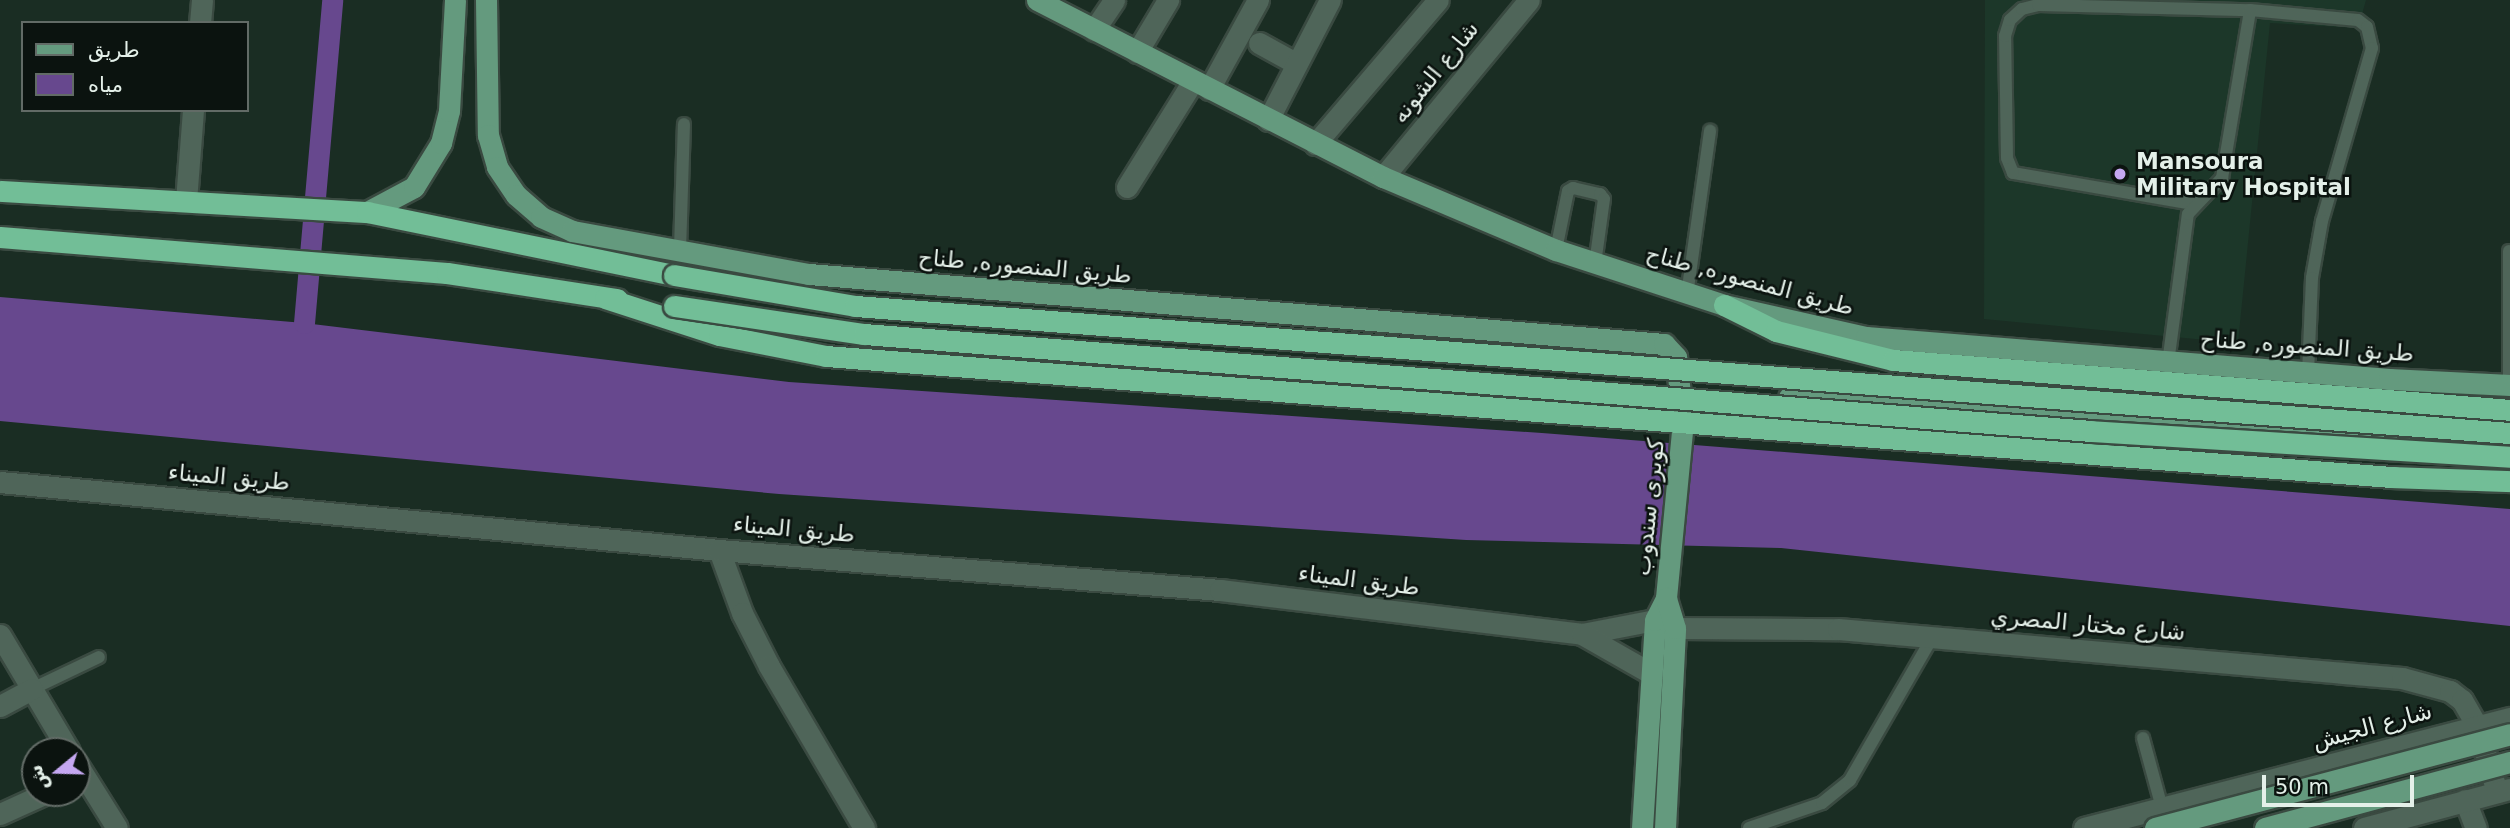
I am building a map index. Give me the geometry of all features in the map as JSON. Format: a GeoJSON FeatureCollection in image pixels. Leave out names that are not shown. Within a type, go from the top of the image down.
{"type":"FeatureCollection","features":[{"type":"Feature","properties":{"kind":"highway"},"geometry":{"type":"LineString","coordinates":[[0,191],[362,213],[674,275],[868,308],[2510,433]]}},
{"type":"Feature","properties":{"kind":"highway"},"geometry":{"type":"LineString","coordinates":[[0,237],[447,273],[864,334],[2090,431],[2510,457]]}},
{"type":"Feature","properties":{"kind":"highway"},"geometry":{"type":"LineString","coordinates":[[605,298],[719,335],[826,356],[1683,432],[2393,477],[2510,481]]}},
{"type":"Feature","properties":{"kind":"highway"},"geometry":{"type":"LineString","coordinates":[[1724,305],[1776,331],[1865,356],[2024,372],[2510,410]]}},
{"type":"Feature","properties":{"kind":"main road"},"geometry":{"type":"LineString","coordinates":[[362,213],[414,187],[441,143],[449,111],[455,0]]}},
{"type":"Feature","properties":{"kind":"main road","name":"طريق المنصوره, طناح"},"geometry":{"type":"LineString","coordinates":[[486,0],[488,135],[497,167],[516,195],[541,217],[572,231],[862,279],[1656,342],[1676,357],[1683,432]]}},
{"type":"Feature","properties":{"kind":"main road","name":"طريق المنصوره, طناح"},"geometry":{"type":"LineString","coordinates":[[1041,1],[1383,177],[1556,250],[1724,305],[1866,337],[2168,363],[2509,385]]}},
{"type":"Feature","properties":{"kind":"main road"},"geometry":{"type":"LineString","coordinates":[[1683,432],[1701,400],[1719,393],[2510,442]]}},
{"type":"Feature","properties":{"kind":"main road","name":"كوبرى سندوب"},"geometry":{"type":"LineString","coordinates":[[1665,624],[1683,432]]}},
{"type":"Feature","properties":{"kind":"main road"},"geometry":{"type":"LineString","coordinates":[[1639,827],[1652,674],[1665,624]]}},
{"type":"Feature","properties":{"kind":"main road"},"geometry":{"type":"LineString","coordinates":[[1665,624],[1665,828]]}},
{"type":"Feature","properties":{"kind":"main road"},"geometry":{"type":"LineString","coordinates":[[2155,828],[2510,734]]}},
{"type":"Feature","properties":{"kind":"main road"},"geometry":{"type":"LineString","coordinates":[[2265,828],[2510,762]]}},
{"type":"Feature","properties":{"kind":"street"},"geometry":{"type":"LineString","coordinates":[[200,21],[202,0]]}},
{"type":"Feature","properties":{"kind":"street"},"geometry":{"type":"LineString","coordinates":[[1094,30],[1114,0]]}},
{"type":"Feature","properties":{"kind":"street"},"geometry":{"type":"LineString","coordinates":[[1137,52],[1168,0]]}},
{"type":"Feature","properties":{"kind":"street"},"geometry":{"type":"LineString","coordinates":[[1127,187],[1258,0]]}},
{"type":"Feature","properties":{"kind":"street"},"geometry":{"type":"LineString","coordinates":[[1268,120],[1330,0]]}},
{"type":"Feature","properties":{"kind":"street","name":"شارع الشونه"},"geometry":{"type":"LineString","coordinates":[[1383,177],[1529,0]]}},
{"type":"Feature","properties":{"kind":"street"},"geometry":{"type":"LineString","coordinates":[[1315,144],[1436,1]]}},
{"type":"Feature","properties":{"kind":"street"},"geometry":{"type":"LineString","coordinates":[[1259,43],[1297,64]]}},
{"type":"Feature","properties":{"kind":"street"},"geometry":{"type":"LineString","coordinates":[[186,201],[193,112]]}},
{"type":"Feature","properties":{"kind":"street","name":"طريق الميناء"},"geometry":{"type":"LineString","coordinates":[[0,482],[719,550],[1220,590],[1582,634],[1665,624]]}},
{"type":"Feature","properties":{"kind":"street"},"geometry":{"type":"LineString","coordinates":[[719,550],[742,613],[769,666],[864,828]]}},
{"type":"Feature","properties":{"kind":"street","name":"شارع مختار المصري"},"geometry":{"type":"LineString","coordinates":[[1665,624],[1933,636],[2402,678],[2450,691],[2462,700],[2477,726],[2503,790]]}},
{"type":"Feature","properties":{"kind":"street","name":"طريق الميناء"},"geometry":{"type":"LineString","coordinates":[[1582,634],[1652,674]]}},
{"type":"Feature","properties":{"kind":"street"},"geometry":{"type":"LineString","coordinates":[[0,635],[61,737]]}},
{"type":"Feature","properties":{"kind":"street"},"geometry":{"type":"LineString","coordinates":[[0,706],[32,690]]}},
{"type":"Feature","properties":{"kind":"street","name":"شارع الجيش"},"geometry":{"type":"LineString","coordinates":[[2084,828],[2510,718]]}},
{"type":"Feature","properties":{"kind":"street"},"geometry":{"type":"LineString","coordinates":[[91,790],[117,828]]}},
{"type":"Feature","properties":{"kind":"street"},"geometry":{"type":"LineString","coordinates":[[2364,828],[2503,790]]}},
{"type":"Feature","properties":{"kind":"street"},"geometry":{"type":"LineString","coordinates":[[2465,800],[2476,828]]}},
{"type":"Feature","properties":{"kind":"street"},"geometry":{"type":"LineString","coordinates":[[0,814],[21,804]]}},
{"type":"Feature","properties":{"kind":"lane"},"geometry":{"type":"LineString","coordinates":[[2250,10],[2222,178],[2211,195],[2193,204],[2013,173],[2007,158],[2005,36],[2010,20],[2022,9],[2038,5],[2250,10],[2358,20],[2372,37],[2322,221],[2312,278],[2308,373]]}},
{"type":"Feature","properties":{"kind":"lane"},"geometry":{"type":"LineString","coordinates":[[680,250],[684,124]]}},
{"type":"Feature","properties":{"kind":"lane"},"geometry":{"type":"LineString","coordinates":[[1687,295],[1710,131]]}},
{"type":"Feature","properties":{"kind":"lane"},"geometry":{"type":"LineString","coordinates":[[1556,250],[1567,191],[1573,188],[1600,194],[1604,198],[1595,264]]}},
{"type":"Feature","properties":{"kind":"lane"},"geometry":{"type":"LineString","coordinates":[[2168,363],[2193,204]]}},
{"type":"Feature","properties":{"kind":"lane"},"geometry":{"type":"LineString","coordinates":[[2509,251],[2509,385]]}},
{"type":"Feature","properties":{"kind":"lane"},"geometry":{"type":"LineString","coordinates":[[1749,828],[1822,803],[1850,780],[1933,636]]}},
{"type":"Feature","properties":{"kind":"lane"},"geometry":{"type":"LineString","coordinates":[[32,690],[99,657]]}},
{"type":"Feature","properties":{"kind":"lane"},"geometry":{"type":"LineString","coordinates":[[2143,738],[2162,808]]}},
{"type":"Feature","properties":{"kind":"shaded area","name":"Mansoura Military Hospital"},"geometry":{"type":"Polygon","coordinates":[[[1985,0],[2366,0],[2358,28],[2270,23],[2238,343],[1984,319],[1985,0]]]}},
{"type":"Feature","properties":{"kind":"water"},"geometry":{"type":"Polygon","coordinates":[[[0,297],[304,323],[789,382],[1542,433],[2510,509],[2510,626],[1781,548],[1466,540],[779,494],[0,421],[0,297]]]}},
{"type":"Feature","properties":{"kind":"waterway"},"geometry":{"type":"LineString","coordinates":[[304,323],[332,0]]}},
{"type":"Feature","properties":{"kind":"place","name":"Mansoura Military Hospital"},"geometry":{"type":"Point","coordinates":[2120,174]}}]}
